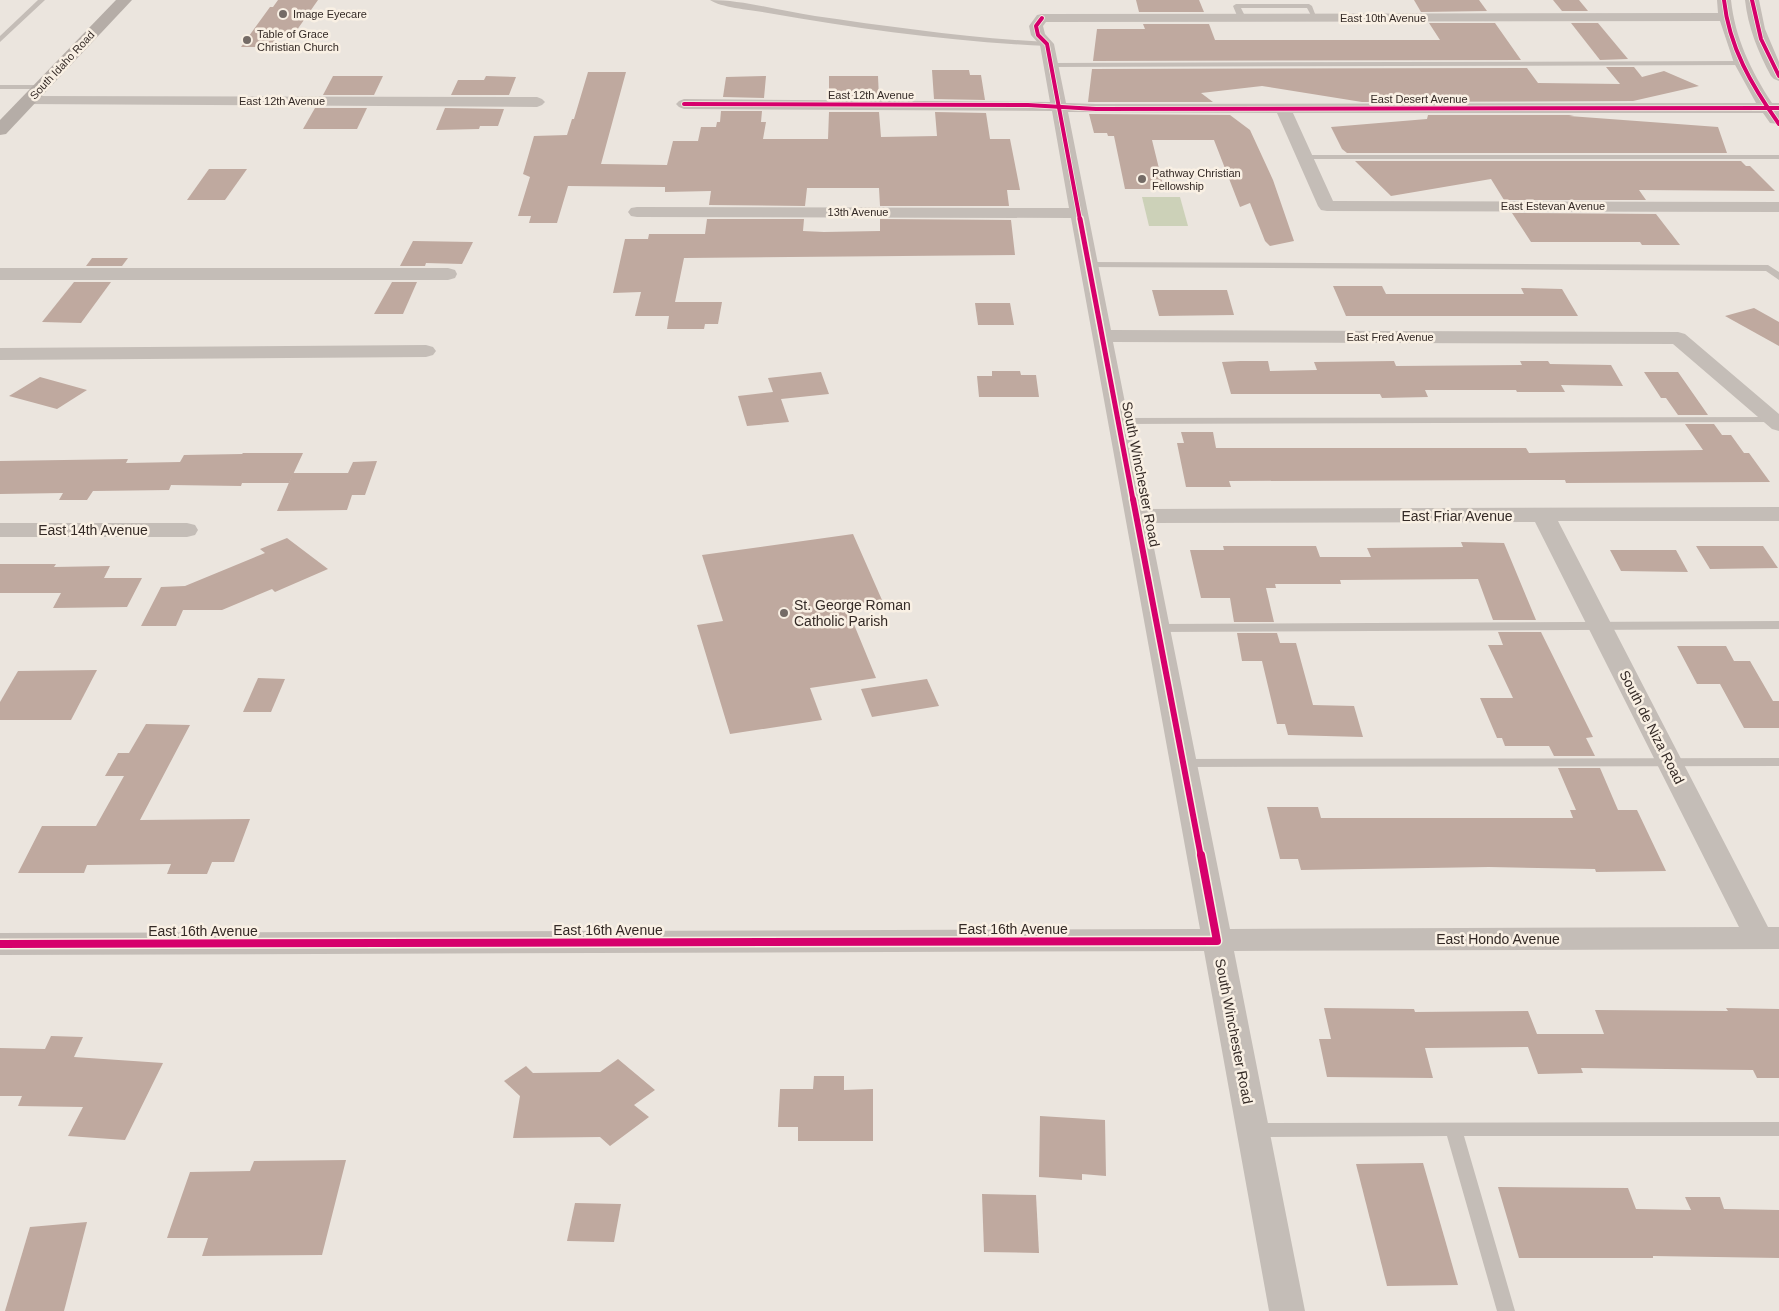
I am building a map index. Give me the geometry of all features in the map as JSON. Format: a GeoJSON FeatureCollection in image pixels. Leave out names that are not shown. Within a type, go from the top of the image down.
{"type":"FeatureCollection","features":[{"type":"Feature","properties":{"kind":"main road","name":"South Idaho Road"},"geometry":{"type":"LineString","coordinates":[[0,130],[124,0]]}},
{"type":"Feature","properties":{"kind":"street"},"geometry":{"type":"LineString","coordinates":[[1724,0],[1725,17],[1742,63],[1773,108],[1779,124]]}},
{"type":"Feature","properties":{"kind":"street"},"geometry":{"type":"LineString","coordinates":[[1752,0],[1754,17],[1779,76]]}},
{"type":"Feature","properties":{"kind":"street","name":"South Winchester Road"},"geometry":{"type":"LineString","coordinates":[[1041,12],[1036,26],[1038,35],[1049,54],[1287,1311]]}},
{"type":"Feature","properties":{"kind":"street","name":"East 10th Avenue"},"geometry":{"type":"LineString","coordinates":[[1041,12],[1242,18],[1315,18],[1364,12],[1725,17]]}},
{"type":"Feature","properties":{"kind":"street","name":"East 12th Avenue"},"geometry":{"type":"LineString","coordinates":[[28,101],[537,102]]}},
{"type":"Feature","properties":{"kind":"street","name":"East 12th Avenue"},"geometry":{"type":"LineString","coordinates":[[684,104],[1028,105],[1059,108]]}},
{"type":"Feature","properties":{"kind":"street","name":"East Desert Avenue"},"geometry":{"type":"LineString","coordinates":[[1059,108],[1773,108]]}},
{"type":"Feature","properties":{"kind":"street"},"geometry":{"type":"LineString","coordinates":[[1283,109],[1306,157]]}},
{"type":"Feature","properties":{"kind":"street","name":"East Estevan Avenue"},"geometry":{"type":"LineString","coordinates":[[1306,157],[1327,206],[1779,207]]}},
{"type":"Feature","properties":{"kind":"street","name":"13th Avenue"},"geometry":{"type":"LineString","coordinates":[[637,212],[1079,213]]}},
{"type":"Feature","properties":{"kind":"street"},"geometry":{"type":"LineString","coordinates":[[0,274],[448,274]]}},
{"type":"Feature","properties":{"kind":"street","name":"East Fred Avenue"},"geometry":{"type":"LineString","coordinates":[[1102,336],[1678,338],[1776,423]]}},
{"type":"Feature","properties":{"kind":"street"},"geometry":{"type":"LineString","coordinates":[[0,354],[426,350]]}},
{"type":"Feature","properties":{"kind":"street","name":"East Friar Avenue"},"geometry":{"type":"LineString","coordinates":[[1136,516],[1779,514]]}},
{"type":"Feature","properties":{"kind":"street","name":"South de Niza Road"},"geometry":{"type":"LineString","coordinates":[[1544,516],[1670,762],[1769,938]]}},
{"type":"Feature","properties":{"kind":"street","name":"East 14th Avenue"},"geometry":{"type":"LineString","coordinates":[[0,530],[187,530]]}},
{"type":"Feature","properties":{"kind":"street","name":"East Hondo Avenue"},"geometry":{"type":"LineString","coordinates":[[1217,941],[1769,938]]}},
{"type":"Feature","properties":{"kind":"street","name":"East 16th Avenue"},"geometry":{"type":"LineString","coordinates":[[0,944],[1217,941]]}},
{"type":"Feature","properties":{"kind":"lane"},"geometry":{"type":"LineString","coordinates":[[0,40],[42,0]]}},
{"type":"Feature","properties":{"kind":"lane"},"geometry":{"type":"LineString","coordinates":[[713,0],[909,32],[987,40],[1049,54],[1742,63]]}},
{"type":"Feature","properties":{"kind":"lane"},"geometry":{"type":"LineString","coordinates":[[0,87],[40,87]]}},
{"type":"Feature","properties":{"kind":"lane"},"geometry":{"type":"LineString","coordinates":[[1306,157],[1779,157]]}},
{"type":"Feature","properties":{"kind":"lane"},"geometry":{"type":"LineString","coordinates":[[1089,265],[1768,268],[1779,277]]}},
{"type":"Feature","properties":{"kind":"lane"},"geometry":{"type":"LineString","coordinates":[[1118,421],[1776,423]]}},
{"type":"Feature","properties":{"kind":"lane"},"geometry":{"type":"LineString","coordinates":[[1157,628],[1779,626]]}},
{"type":"Feature","properties":{"kind":"lane"},"geometry":{"type":"LineString","coordinates":[[1183,763],[1779,762]]}},
{"type":"Feature","properties":{"kind":"lane"},"geometry":{"type":"LineString","coordinates":[[1252,1130],[1779,1129]]}},
{"type":"Feature","properties":{"kind":"lane"},"geometry":{"type":"LineString","coordinates":[[1454,1130],[1506,1311]]}},
{"type":"Feature","properties":{"kind":"green space"},"geometry":{"type":"Polygon","coordinates":[[[1142,197],[1180,197],[1188,226],[1149,226],[1142,197]]]}},
{"type":"Feature","properties":{"kind":"building"},"geometry":{"type":"Polygon","coordinates":[[[278,0],[318,0],[292,37],[277,37],[270,47],[241,47],[270,7],[273,7],[278,0]]]}},
{"type":"Feature","properties":{"kind":"building"},"geometry":{"type":"Polygon","coordinates":[[[1136,0],[1199,0],[1204,12],[1139,12],[1136,0]]]}},
{"type":"Feature","properties":{"kind":"building"},"geometry":{"type":"Polygon","coordinates":[[[1414,0],[1479,0],[1487,11],[1421,12],[1414,0]]]}},
{"type":"Feature","properties":{"kind":"building"},"geometry":{"type":"Polygon","coordinates":[[[1553,0],[1579,0],[1588,11],[1562,11],[1553,0]]]}},
{"type":"Feature","properties":{"kind":"building"},"geometry":{"type":"Polygon","coordinates":[[[1429,23],[1495,23],[1521,60],[1093,61],[1097,29],[1145,29],[1143,24],[1209,24],[1215,40],[1440,40],[1429,23]]]}},
{"type":"Feature","properties":{"kind":"building"},"geometry":{"type":"Polygon","coordinates":[[[1571,23],[1598,23],[1628,59],[1600,60],[1571,23]]]}},
{"type":"Feature","properties":{"kind":"building"},"geometry":{"type":"Polygon","coordinates":[[[1606,67],[1634,67],[1642,77],[1664,71],[1699,86],[1633,101],[1362,102],[1262,86],[1201,93],[1213,102],[1088,102],[1092,69],[1527,68],[1538,83],[1620,84],[1606,67]]]}},
{"type":"Feature","properties":{"kind":"building"},"geometry":{"type":"Polygon","coordinates":[[[932,70],[969,70],[970,75],[981,75],[985,100],[934,99],[932,70]]]}},
{"type":"Feature","properties":{"kind":"building"},"geometry":{"type":"Polygon","coordinates":[[[588,72],[626,72],[601,164],[667,165],[673,141],[698,141],[701,127],[716,127],[717,122],[720,122],[721,111],[762,111],[761,122],[766,122],[763,139],[828,139],[829,112],[879,112],[881,137],[937,136],[935,112],[986,113],[990,139],[1010,139],[1020,190],[1007,190],[1009,206],[880,206],[879,188],[807,188],[805,206],[709,205],[711,191],[665,192],[665,187],[568,186],[557,223],[529,223],[531,216],[518,216],[530,177],[523,174],[534,136],[567,135],[572,119],[574,119],[588,72]]]}},
{"type":"Feature","properties":{"kind":"building"},"geometry":{"type":"Polygon","coordinates":[[[333,76],[383,76],[374,95],[323,95],[333,76]]]}},
{"type":"Feature","properties":{"kind":"building"},"geometry":{"type":"Polygon","coordinates":[[[486,76],[516,77],[509,95],[451,95],[458,80],[484,80],[486,76]]]}},
{"type":"Feature","properties":{"kind":"building"},"geometry":{"type":"Polygon","coordinates":[[[766,76],[764,98],[723,97],[726,77],[766,76]]]}},
{"type":"Feature","properties":{"kind":"building"},"geometry":{"type":"Polygon","coordinates":[[[829,76],[878,76],[879,99],[829,98],[829,76]]]}},
{"type":"Feature","properties":{"kind":"building"},"geometry":{"type":"Polygon","coordinates":[[[315,108],[367,108],[357,129],[303,129],[315,108]]]}},
{"type":"Feature","properties":{"kind":"building"},"geometry":{"type":"Polygon","coordinates":[[[445,108],[504,109],[498,126],[480,126],[479,129],[436,130],[445,108]]]}},
{"type":"Feature","properties":{"kind":"building"},"geometry":{"type":"Polygon","coordinates":[[[1089,114],[1230,115],[1250,130],[1273,180],[1294,241],[1270,246],[1265,241],[1250,203],[1240,207],[1214,140],[1152,140],[1164,189],[1125,189],[1114,136],[1108,136],[1107,133],[1094,133],[1089,114]]]}},
{"type":"Feature","properties":{"kind":"building"},"geometry":{"type":"Polygon","coordinates":[[[1428,115],[1574,115],[1569,116],[1718,127],[1727,153],[1347,153],[1342,149],[1331,127],[1427,119],[1428,115]]]}},
{"type":"Feature","properties":{"kind":"building"},"geometry":{"type":"Polygon","coordinates":[[[1355,161],[1741,161],[1746,166],[1750,166],[1775,191],[1639,190],[1646,200],[1504,200],[1491,179],[1391,196],[1355,161]]]}},
{"type":"Feature","properties":{"kind":"building"},"geometry":{"type":"Polygon","coordinates":[[[209,169],[247,169],[225,200],[187,200],[209,169]]]}},
{"type":"Feature","properties":{"kind":"building"},"geometry":{"type":"Polygon","coordinates":[[[1512,213],[1656,214],[1680,245],[1642,245],[1640,242],[1531,242],[1512,213]]]}},
{"type":"Feature","properties":{"kind":"building"},"geometry":{"type":"Polygon","coordinates":[[[707,219],[804,219],[803,231],[824,232],[880,231],[880,219],[1011,220],[1015,255],[684,258],[675,302],[722,302],[718,324],[705,324],[704,329],[667,329],[669,316],[635,316],[641,292],[613,293],[625,239],[648,239],[649,234],[705,234],[707,219]]]}},
{"type":"Feature","properties":{"kind":"building"},"geometry":{"type":"Polygon","coordinates":[[[413,241],[473,242],[462,264],[426,263],[425,266],[400,266],[413,241]]]}},
{"type":"Feature","properties":{"kind":"building"},"geometry":{"type":"Polygon","coordinates":[[[92,258],[128,258],[122,266],[86,266],[92,258]]]}},
{"type":"Feature","properties":{"kind":"building"},"geometry":{"type":"Polygon","coordinates":[[[74,282],[111,282],[81,323],[42,322],[74,282]]]}},
{"type":"Feature","properties":{"kind":"building"},"geometry":{"type":"Polygon","coordinates":[[[392,282],[417,282],[403,314],[374,314],[392,282]]]}},
{"type":"Feature","properties":{"kind":"building"},"geometry":{"type":"Polygon","coordinates":[[[1333,286],[1382,286],[1386,294],[1524,294],[1521,288],[1562,289],[1578,316],[1346,316],[1333,286]]]}},
{"type":"Feature","properties":{"kind":"building"},"geometry":{"type":"Polygon","coordinates":[[[1152,290],[1227,290],[1234,315],[1159,316],[1152,290]]]}},
{"type":"Feature","properties":{"kind":"building"},"geometry":{"type":"Polygon","coordinates":[[[975,303],[1010,303],[1014,325],[978,325],[975,303]]]}},
{"type":"Feature","properties":{"kind":"building"},"geometry":{"type":"Polygon","coordinates":[[[1754,308],[1779,322],[1779,346],[1725,316],[1754,308]]]}},
{"type":"Feature","properties":{"kind":"building"},"geometry":{"type":"Polygon","coordinates":[[[1268,361],[1270,371],[1317,370],[1314,362],[1394,361],[1396,366],[1522,365],[1520,361],[1548,361],[1550,364],[1611,365],[1623,386],[1561,385],[1565,392],[1425,390],[1428,397],[1382,398],[1380,394],[1231,394],[1222,362],[1268,361]]]}},
{"type":"Feature","properties":{"kind":"building"},"geometry":{"type":"Polygon","coordinates":[[[992,371],[1020,371],[1021,375],[1036,375],[1039,397],[979,397],[977,376],[992,376],[992,371]]]}},
{"type":"Feature","properties":{"kind":"building"},"geometry":{"type":"Polygon","coordinates":[[[821,372],[829,394],[781,399],[789,422],[747,426],[738,396],[773,392],[768,378],[821,372]]]}},
{"type":"Feature","properties":{"kind":"building"},"geometry":{"type":"Polygon","coordinates":[[[1644,372],[1678,372],[1708,415],[1678,415],[1666,398],[1661,398],[1644,372]]]}},
{"type":"Feature","properties":{"kind":"building"},"geometry":{"type":"Polygon","coordinates":[[[40,377],[87,390],[57,409],[9,396],[40,377]]]}},
{"type":"Feature","properties":{"kind":"building"},"geometry":{"type":"Polygon","coordinates":[[[1685,424],[1714,424],[1722,435],[1731,435],[1744,453],[1749,453],[1770,482],[1566,483],[1565,480],[1229,481],[1231,487],[1186,487],[1177,443],[1184,443],[1181,432],[1213,432],[1216,448],[1526,448],[1529,453],[1703,450],[1685,424]]]}},
{"type":"Feature","properties":{"kind":"building"},"geometry":{"type":"Polygon","coordinates":[[[303,453],[289,483],[242,483],[241,486],[171,485],[169,490],[93,491],[87,500],[59,500],[63,493],[0,494],[0,461],[128,459],[126,463],[180,462],[184,455],[303,453]]]}},
{"type":"Feature","properties":{"kind":"building"},"geometry":{"type":"Polygon","coordinates":[[[377,461],[365,495],[352,495],[347,510],[277,511],[293,473],[348,473],[353,462],[377,461]]]}},
{"type":"Feature","properties":{"kind":"building","name":"St. George Roman Catholic Parish"},"geometry":{"type":"Polygon","coordinates":[[[853,534],[882,600],[846,605],[876,678],[810,688],[822,720],[730,734],[697,625],[723,621],[702,555],[853,534]]]}},
{"type":"Feature","properties":{"kind":"building"},"geometry":{"type":"Polygon","coordinates":[[[287,538],[328,569],[275,592],[272,589],[222,610],[183,610],[176,626],[141,626],[161,587],[185,586],[265,553],[260,549],[287,538]]]}},
{"type":"Feature","properties":{"kind":"building"},"geometry":{"type":"Polygon","coordinates":[[[1461,542],[1504,543],[1536,620],[1493,620],[1478,579],[1340,580],[1341,584],[1275,584],[1276,588],[1266,588],[1274,622],[1234,622],[1230,598],[1201,598],[1190,550],[1224,550],[1223,546],[1316,546],[1320,557],[1371,557],[1367,548],[1463,547],[1461,542]]]}},
{"type":"Feature","properties":{"kind":"building"},"geometry":{"type":"Polygon","coordinates":[[[1696,546],[1763,546],[1778,568],[1710,569],[1696,546]]]}},
{"type":"Feature","properties":{"kind":"building"},"geometry":{"type":"Polygon","coordinates":[[[1610,550],[1676,550],[1688,572],[1621,571],[1610,550]]]}},
{"type":"Feature","properties":{"kind":"building"},"geometry":{"type":"Polygon","coordinates":[[[0,564],[56,564],[54,567],[110,566],[104,578],[142,578],[127,607],[53,608],[61,593],[0,593],[0,564]]]}},
{"type":"Feature","properties":{"kind":"building"},"geometry":{"type":"Polygon","coordinates":[[[1498,632],[1541,632],[1593,737],[1586,738],[1595,756],[1554,756],[1549,746],[1505,746],[1502,738],[1497,738],[1480,698],[1513,698],[1488,645],[1503,645],[1498,632]]]}},
{"type":"Feature","properties":{"kind":"building"},"geometry":{"type":"Polygon","coordinates":[[[1237,633],[1277,633],[1280,643],[1296,643],[1313,705],[1354,706],[1363,737],[1288,735],[1285,724],[1277,724],[1262,661],[1242,661],[1237,633]]]}},
{"type":"Feature","properties":{"kind":"building"},"geometry":{"type":"Polygon","coordinates":[[[1677,646],[1726,646],[1734,661],[1750,661],[1773,701],[1779,701],[1779,728],[1744,728],[1720,684],[1697,684],[1677,646]]]}},
{"type":"Feature","properties":{"kind":"building"},"geometry":{"type":"Polygon","coordinates":[[[97,670],[71,720],[0,720],[0,702],[18,671],[97,670]]]}},
{"type":"Feature","properties":{"kind":"building"},"geometry":{"type":"Polygon","coordinates":[[[258,678],[285,679],[271,712],[243,712],[258,678]]]}},
{"type":"Feature","properties":{"kind":"building"},"geometry":{"type":"Polygon","coordinates":[[[927,679],[939,706],[872,717],[861,689],[927,679]]]}},
{"type":"Feature","properties":{"kind":"building"},"geometry":{"type":"Polygon","coordinates":[[[146,724],[190,725],[140,820],[250,819],[234,862],[212,862],[207,874],[167,874],[171,864],[87,865],[84,873],[18,873],[42,826],[96,826],[124,776],[105,776],[118,753],[129,753],[146,724]]]}},
{"type":"Feature","properties":{"kind":"building"},"geometry":{"type":"Polygon","coordinates":[[[1558,768],[1600,768],[1618,810],[1637,810],[1666,871],[1596,872],[1595,869],[1489,867],[1301,870],[1298,859],[1280,859],[1267,807],[1318,807],[1321,818],[1573,818],[1570,810],[1576,810],[1558,768]]]}},
{"type":"Feature","properties":{"kind":"building"},"geometry":{"type":"Polygon","coordinates":[[[1324,1008],[1414,1009],[1415,1012],[1528,1011],[1537,1034],[1604,1034],[1595,1010],[1728,1011],[1726,1008],[1779,1009],[1779,1078],[1757,1078],[1753,1070],[1581,1068],[1583,1073],[1538,1074],[1528,1047],[1425,1048],[1433,1078],[1327,1077],[1319,1039],[1331,1039],[1324,1008]]]}},
{"type":"Feature","properties":{"kind":"building"},"geometry":{"type":"Polygon","coordinates":[[[51,1036],[83,1037],[74,1057],[163,1063],[125,1140],[68,1136],[83,1107],[18,1106],[22,1096],[0,1096],[0,1048],[45,1049],[51,1036]]]}},
{"type":"Feature","properties":{"kind":"building"},"geometry":{"type":"Polygon","coordinates":[[[618,1059],[655,1090],[634,1105],[649,1117],[610,1146],[600,1137],[513,1138],[520,1096],[504,1081],[526,1066],[533,1073],[600,1072],[618,1059]]]}},
{"type":"Feature","properties":{"kind":"building"},"geometry":{"type":"Polygon","coordinates":[[[814,1076],[844,1076],[844,1090],[873,1089],[873,1141],[798,1141],[798,1127],[778,1127],[780,1089],[813,1089],[814,1076]]]}},
{"type":"Feature","properties":{"kind":"building"},"geometry":{"type":"Polygon","coordinates":[[[1040,1116],[1105,1120],[1106,1176],[1082,1174],[1082,1180],[1039,1177],[1040,1116]]]}},
{"type":"Feature","properties":{"kind":"building"},"geometry":{"type":"Polygon","coordinates":[[[346,1160],[322,1255],[202,1256],[208,1238],[167,1238],[190,1172],[250,1171],[254,1161],[346,1160]]]}},
{"type":"Feature","properties":{"kind":"building"},"geometry":{"type":"Polygon","coordinates":[[[1423,1163],[1458,1285],[1387,1286],[1356,1164],[1423,1163]]]}},
{"type":"Feature","properties":{"kind":"building"},"geometry":{"type":"Polygon","coordinates":[[[1498,1187],[1628,1188],[1636,1209],[1691,1210],[1685,1197],[1720,1197],[1724,1209],[1779,1210],[1779,1258],[1653,1256],[1653,1258],[1519,1258],[1498,1187]]]}},
{"type":"Feature","properties":{"kind":"building"},"geometry":{"type":"Polygon","coordinates":[[[982,1194],[1036,1195],[1039,1253],[984,1252],[982,1194]]]}},
{"type":"Feature","properties":{"kind":"building"},"geometry":{"type":"Polygon","coordinates":[[[575,1203],[621,1204],[614,1242],[567,1241],[575,1203]]]}},
{"type":"Feature","properties":{"kind":"building"},"geometry":{"type":"Polygon","coordinates":[[[87,1222],[64,1311],[5,1311],[30,1227],[87,1222]]]}},
{"type":"Feature","properties":{"kind":"cycle path"},"geometry":{"type":"LineString","coordinates":[[1724,0],[1730,33],[1742,65],[1779,124]]}},
{"type":"Feature","properties":{"kind":"cycle path"},"geometry":{"type":"LineString","coordinates":[[1752,0],[1755,20],[1761,39],[1779,76]]}},
{"type":"Feature","properties":{"kind":"cycle path"},"geometry":{"type":"LineString","coordinates":[[0,944],[1217,941],[1047,44],[1038,35],[1036,26],[1042,18]]}},
{"type":"Feature","properties":{"kind":"cycle path"},"geometry":{"type":"LineString","coordinates":[[684,104],[1028,105],[1096,109],[1779,108]]}},
{"type":"Feature","properties":{"kind":"place","name":"Image Eyecare"},"geometry":{"type":"Point","coordinates":[283,14]}},
{"type":"Feature","properties":{"kind":"place","name":"Table of Grace Christian Church"},"geometry":{"type":"Point","coordinates":[247,40]}},
{"type":"Feature","properties":{"kind":"place","name":"Pathway Christian Fellowship"},"geometry":{"type":"Point","coordinates":[1142,179]}},
{"type":"Feature","properties":{"kind":"place","name":"St. George Roman Catholic Parish"},"geometry":{"type":"Point","coordinates":[784,613]}}]}
